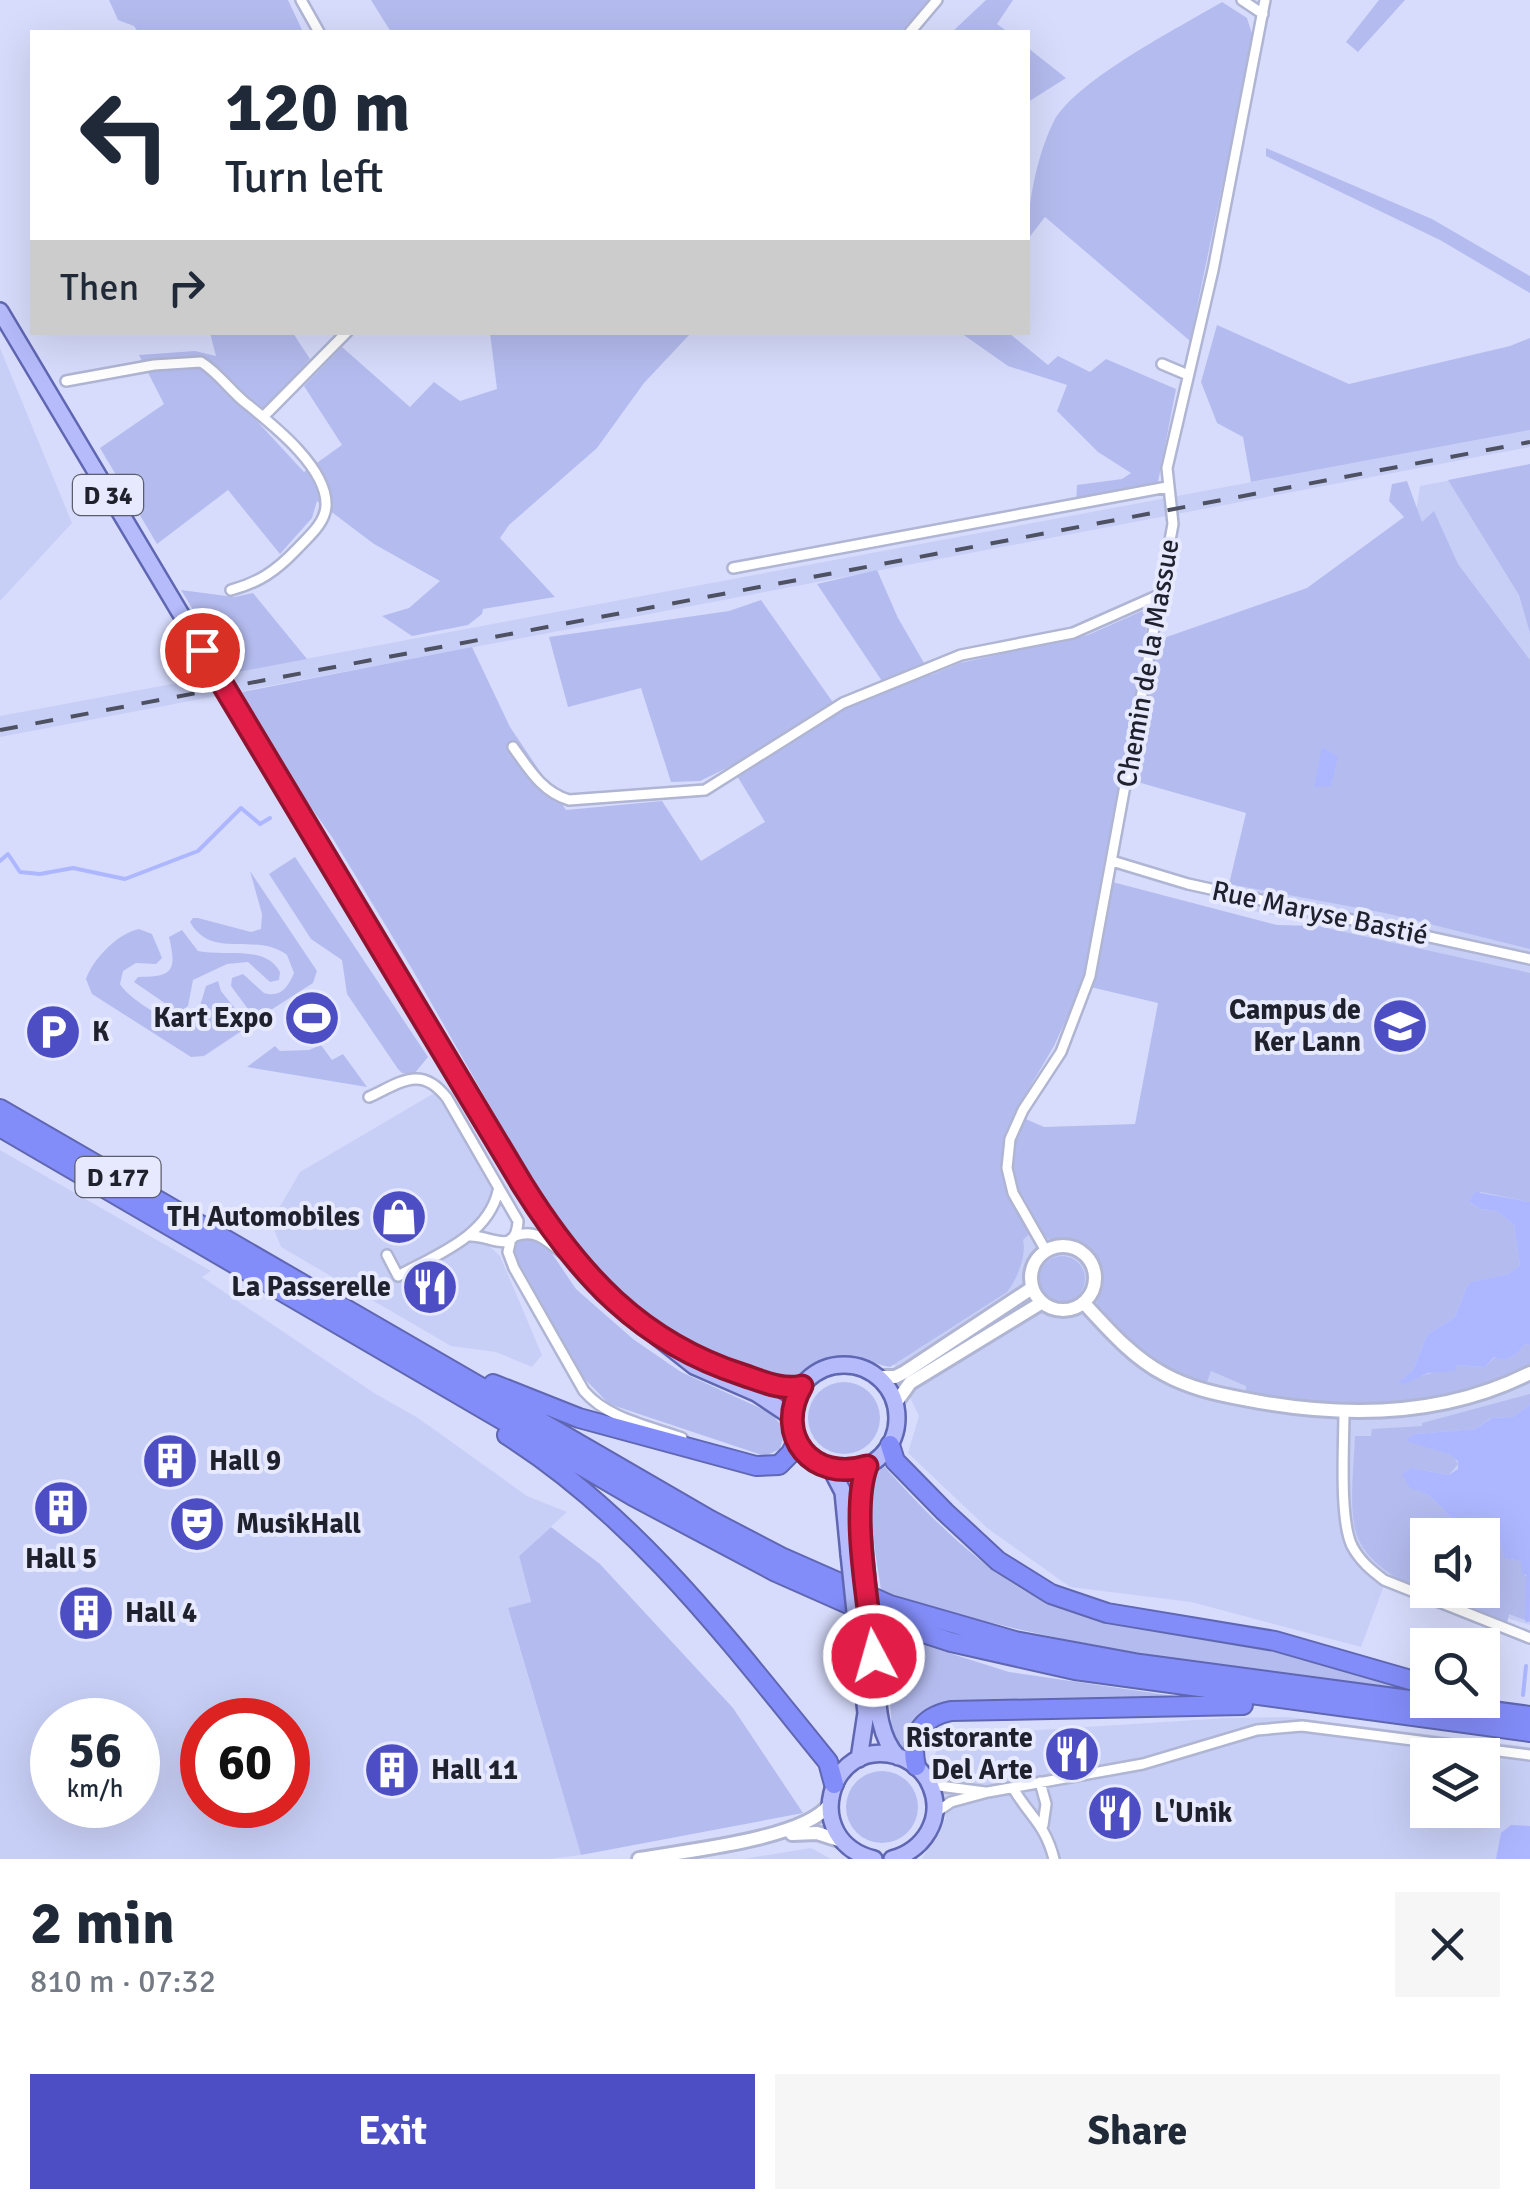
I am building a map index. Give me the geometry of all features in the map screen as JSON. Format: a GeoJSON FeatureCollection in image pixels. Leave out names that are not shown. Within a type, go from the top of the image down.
{"type":"FeatureCollection","features":[{"type":"Feature","properties":{"kind":"highway","name":"D 177"},"geometry":{"type":"LineString","coordinates":[[0,1108],[702,1534],[889,1622],[952,1642],[1074,1670],[1530,1735]]}},
{"type":"Feature","properties":{"kind":"highway","name":"D 177"},"geometry":{"type":"LineString","coordinates":[[0,1127],[710,1520],[794,1564],[890,1605],[1015,1642],[1107,1660],[1530,1716]]}},
{"type":"Feature","properties":{"kind":"highway"},"geometry":{"type":"LineString","coordinates":[[0,1139],[512,1393],[579,1418],[767,1468],[778,1465],[791,1453],[796,1440]]}},
{"type":"Feature","properties":{"kind":"highway"},"geometry":{"type":"LineString","coordinates":[[232,1252],[595,1498],[652,1553],[730,1641],[828,1762],[834,1784]]}},
{"type":"Feature","properties":{"kind":"highway"},"geometry":{"type":"LineString","coordinates":[[890,1445],[895,1461],[998,1562],[1051,1594],[1107,1613],[1275,1642],[1410,1680]]}},
{"type":"Feature","properties":{"kind":"highway"},"geometry":{"type":"LineString","coordinates":[[1500,1700],[1530,1706]]}},
{"type":"Feature","properties":{"kind":"highway"},"geometry":{"type":"LineString","coordinates":[[916,1766],[913,1744],[920,1727],[928,1719],[951,1711],[1225,1703],[1530,1735]]}},
{"type":"Feature","properties":{"kind":"main road","name":"D 34"},"geometry":{"type":"LineString","coordinates":[[0,312],[518,1178],[573,1257],[602,1292],[694,1366],[756,1394],[792,1416]]}},
{"type":"Feature","properties":{"kind":"main road","name":"D 34"},"geometry":{"type":"LineString","coordinates":[[660,1339],[735,1373],[788,1388],[802,1386]]}},
{"type":"Feature","properties":{"kind":"main road"},"geometry":{"type":"LineString","coordinates":[[838,1366],[859,1367],[878,1377],[895,1404],[897,1425],[890,1445],[867,1466],[843,1471],[810,1459],[796,1440],[792,1416],[802,1386],[818,1372],[838,1366]]}},
{"type":"Feature","properties":{"kind":"main road"},"geometry":{"type":"LineString","coordinates":[[857,1556],[860,1498],[867,1466]]}},
{"type":"Feature","properties":{"kind":"main road"},"geometry":{"type":"LineString","coordinates":[[831,1469],[844,1492],[857,1556],[867,1653],[882,1726],[886,1740],[898,1756]]}},
{"type":"Feature","properties":{"kind":"main road"},"geometry":{"type":"LineString","coordinates":[[859,1759],[866,1713],[867,1653]]}},
{"type":"Feature","properties":{"kind":"main road"},"geometry":{"type":"LineString","coordinates":[[874,1859],[854,1852],[842,1840],[834,1828],[829,1805],[834,1784],[847,1767],[878,1754],[898,1756],[916,1766],[930,1784],[935,1814],[927,1836],[910,1855],[892,1859]]}},
{"type":"Feature","properties":{"kind":"street"},"geometry":{"type":"LineString","coordinates":[[301,0],[317,30]]}},
{"type":"Feature","properties":{"kind":"street"},"geometry":{"type":"LineString","coordinates":[[912,30],[937,0]]}},
{"type":"Feature","properties":{"kind":"street"},"geometry":{"type":"LineString","coordinates":[[1242,0],[1263,14]]}},
{"type":"Feature","properties":{"kind":"street","name":"Chemin de la Massue"},"geometry":{"type":"LineString","coordinates":[[1046,1250],[1013,1193],[1008,1168],[1010,1139],[1023,1110],[1050,1072],[1090,976],[1173,524],[1167,468],[1214,270],[1265,0]]}},
{"type":"Feature","properties":{"kind":"street"},"geometry":{"type":"LineString","coordinates":[[264,416],[344,335]]}},
{"type":"Feature","properties":{"kind":"street"},"geometry":{"type":"LineString","coordinates":[[66,381],[196,361],[207,365],[264,416],[306,460],[320,484],[326,508],[315,530],[279,567],[256,582],[231,590]]}},
{"type":"Feature","properties":{"kind":"street"},"geometry":{"type":"LineString","coordinates":[[1162,364],[1188,375]]}},
{"type":"Feature","properties":{"kind":"street"},"geometry":{"type":"LineString","coordinates":[[734,568],[1167,488]]}},
{"type":"Feature","properties":{"kind":"street"},"geometry":{"type":"LineString","coordinates":[[513,747],[539,783],[554,796],[569,800],[705,790],[843,703],[961,655],[1073,633],[1159,594]]}},
{"type":"Feature","properties":{"kind":"street","name":"Rue Maryse Bastié"},"geometry":{"type":"LineString","coordinates":[[1112,861],[1188,884],[1530,959]]}},
{"type":"Feature","properties":{"kind":"street"},"geometry":{"type":"LineString","coordinates":[[369,1097],[410,1078],[433,1083],[447,1098],[518,1221],[508,1252],[514,1268],[590,1398],[614,1414],[740,1460]]}},
{"type":"Feature","properties":{"kind":"street"},"geometry":{"type":"LineString","coordinates":[[493,1208],[499,1188]]}},
{"type":"Feature","properties":{"kind":"street"},"geometry":{"type":"LineString","coordinates":[[387,1255],[398,1276],[470,1236],[486,1212],[509,1208]]}},
{"type":"Feature","properties":{"kind":"street"},"geometry":{"type":"LineString","coordinates":[[482,1223],[486,1236]]}},
{"type":"Feature","properties":{"kind":"street"},"geometry":{"type":"LineString","coordinates":[[470,1236],[486,1236],[498,1243],[525,1233],[540,1236],[573,1257]]}},
{"type":"Feature","properties":{"kind":"street"},"geometry":{"type":"LineString","coordinates":[[1074,1248],[1091,1262],[1094,1284],[1084,1303],[1066,1311],[1053,1310],[1041,1303],[1032,1288],[1031,1270],[1046,1250],[1074,1248]]}},
{"type":"Feature","properties":{"kind":"street"},"geometry":{"type":"LineString","coordinates":[[878,1377],[895,1377],[905,1372],[1032,1288]]}},
{"type":"Feature","properties":{"kind":"street"},"geometry":{"type":"LineString","coordinates":[[895,1404],[910,1383],[1041,1303]]}},
{"type":"Feature","properties":{"kind":"street"},"geometry":{"type":"LineString","coordinates":[[1084,1303],[1144,1362],[1190,1386],[1276,1405],[1344,1411],[1404,1409],[1484,1392],[1530,1373]]}},
{"type":"Feature","properties":{"kind":"street"},"geometry":{"type":"LineString","coordinates":[[1344,1411],[1346,1526],[1352,1546],[1366,1566],[1384,1580],[1530,1638]]}},
{"type":"Feature","properties":{"kind":"street"},"geometry":{"type":"LineString","coordinates":[[935,1814],[950,1802],[988,1792],[1143,1764],[1257,1730],[1302,1726],[1530,1756]]}},
{"type":"Feature","properties":{"kind":"street"},"geometry":{"type":"LineString","coordinates":[[1040,1782],[1046,1804],[1042,1826]]}},
{"type":"Feature","properties":{"kind":"street"},"geometry":{"type":"LineString","coordinates":[[930,1784],[988,1792]]}},
{"type":"Feature","properties":{"kind":"street"},"geometry":{"type":"LineString","coordinates":[[1013,1788],[1027,1812],[1042,1826],[1054,1859]]}},
{"type":"Feature","properties":{"kind":"street"},"geometry":{"type":"LineString","coordinates":[[639,1859],[770,1835],[806,1824],[829,1805]]}},
{"type":"Feature","properties":{"kind":"street"},"geometry":{"type":"LineString","coordinates":[[770,1835],[817,1833],[842,1840]]}},
{"type":"Feature","properties":{"kind":"shaded area"},"geometry":{"type":"Polygon","coordinates":[[[109,0],[288,0],[302,30],[137,30],[118,20],[109,0]]]}},
{"type":"Feature","properties":{"kind":"shaded area"},"geometry":{"type":"Polygon","coordinates":[[[371,0],[929,0],[903,30],[390,30],[371,0]]]}},
{"type":"Feature","properties":{"kind":"shaded area"},"geometry":{"type":"Polygon","coordinates":[[[986,0],[1013,0],[997,24],[1005,30],[954,30],[986,0]]]}},
{"type":"Feature","properties":{"kind":"shaded area"},"geometry":{"type":"Polygon","coordinates":[[[1379,0],[1405,0],[1358,52],[1346,42],[1379,0]]]}},
{"type":"Feature","properties":{"kind":"shaded area"},"geometry":{"type":"Polygon","coordinates":[[[1222,2],[1247,18],[1253,37],[1190,341],[1045,217],[1030,236],[1035,178],[1054,121],[1084,89],[1130,56],[1222,2]]]}},
{"type":"Feature","properties":{"kind":"shaded area"},"geometry":{"type":"Polygon","coordinates":[[[1030,50],[1066,78],[1030,101],[1030,50]]]}},
{"type":"Feature","properties":{"kind":"shaded area"},"geometry":{"type":"Polygon","coordinates":[[[1266,148],[1432,219],[1530,276],[1530,293],[1440,240],[1266,156],[1266,148]]]}},
{"type":"Feature","properties":{"kind":"shaded area"},"geometry":{"type":"Polygon","coordinates":[[[1217,325],[1349,384],[1530,338],[1530,430],[1251,482],[1243,437],[1217,423],[1201,382],[1217,325]]]}},
{"type":"Feature","properties":{"kind":"shaded area"},"geometry":{"type":"Polygon","coordinates":[[[211,335],[294,335],[310,359],[255,419],[304,472],[342,445],[304,386],[342,347],[410,407],[434,382],[460,401],[497,389],[490,335],[689,335],[644,383],[597,448],[509,525],[500,538],[555,597],[483,609],[468,625],[412,636],[382,616],[409,608],[440,581],[374,544],[317,501],[312,518],[280,554],[228,490],[157,544],[100,448],[164,404],[139,355],[195,351],[216,356],[211,335]]]}},
{"type":"Feature","properties":{"kind":"shaded area"},"geometry":{"type":"Polygon","coordinates":[[[964,335],[1011,335],[1048,365],[1058,356],[1090,372],[1106,359],[1176,389],[1158,482],[1146,492],[1076,504],[1077,485],[1122,479],[1131,473],[1098,452],[1057,411],[1067,385],[1008,366],[964,335]]]}},
{"type":"Feature","properties":{"kind":"shaded area"},"geometry":{"type":"Polygon","coordinates":[[[0,348],[72,523],[0,601],[0,348]]]}},
{"type":"Feature","properties":{"kind":"shaded area"},"geometry":{"type":"Polygon","coordinates":[[[1530,430],[1530,447],[0,737],[0,716],[1530,430]]]}},
{"type":"Feature","properties":{"kind":"shaded area"},"geometry":{"type":"Polygon","coordinates":[[[1530,464],[1530,633],[1519,595],[1448,480],[1530,464]]]}},
{"type":"Feature","properties":{"kind":"shaded area","name":"Campus de Ker Lann"},"geometry":{"type":"Polygon","coordinates":[[[1530,465],[1530,1625],[1474,1608],[1500,1608],[1500,1518],[1410,1518],[1410,1584],[1388,1575],[1361,1647],[1191,1602],[1070,1587],[987,1528],[908,1453],[919,1416],[887,1350],[995,1214],[1237,1131],[1304,922],[1231,906],[1252,812],[1161,640],[1336,578],[1415,518],[1420,486],[1530,465]]]}},
{"type":"Feature","properties":{"kind":"shaded area"},"geometry":{"type":"Polygon","coordinates":[[[1407,481],[1422,522],[1434,511],[1458,564],[1530,660],[1530,949],[1385,913],[1229,884],[1246,813],[1120,777],[1101,879],[1277,925],[1317,926],[1530,973],[1530,1202],[1481,1192],[1470,1199],[1470,1203],[1497,1211],[1514,1225],[1520,1265],[1509,1274],[1467,1286],[1455,1317],[1427,1335],[1413,1370],[1399,1383],[1457,1365],[1485,1367],[1495,1357],[1505,1360],[1517,1354],[1525,1344],[1530,1345],[1530,1368],[1466,1391],[1423,1401],[1342,1407],[1246,1395],[1246,1386],[1211,1371],[1206,1385],[1189,1379],[1159,1364],[1121,1333],[1097,1307],[1095,1268],[1087,1252],[1079,1246],[1044,1237],[1039,1225],[1023,1240],[1020,1267],[1007,1292],[890,1367],[856,1359],[831,1359],[793,1379],[732,1362],[677,1334],[624,1298],[577,1250],[540,1194],[332,837],[288,775],[242,692],[472,647],[510,727],[566,810],[662,801],[701,861],[765,822],[731,766],[700,781],[671,782],[641,688],[568,707],[549,637],[729,611],[761,600],[839,711],[888,690],[817,584],[877,570],[898,618],[931,675],[960,663],[1088,635],[1142,611],[1149,614],[1145,636],[1158,640],[1307,588],[1404,517],[1389,501],[1392,484],[1407,481]],[[1082,985],[1054,1046],[1014,1114],[1044,1127],[1135,1124],[1158,1003],[1082,985]]]}},
{"type":"Feature","properties":{"kind":"shaded area"},"geometry":{"type":"Polygon","coordinates":[[[181,590],[234,597],[253,593],[307,659],[232,673],[181,590]]]}},
{"type":"Feature","properties":{"kind":"shaded area"},"geometry":{"type":"Polygon","coordinates":[[[1322,747],[1338,757],[1331,786],[1314,787],[1322,747]]]}},
{"type":"Feature","properties":{"kind":"shaded area"},"geometry":{"type":"Polygon","coordinates":[[[295,857],[428,1057],[414,1074],[398,1069],[347,994],[342,960],[311,939],[269,874],[295,857]]]}},
{"type":"Feature","properties":{"kind":"shaded area"},"geometry":{"type":"Polygon","coordinates":[[[250,871],[317,971],[313,983],[260,1017],[248,1009],[231,986],[232,978],[243,974],[264,993],[279,993],[294,973],[287,955],[261,945],[210,940],[190,922],[198,918],[251,932],[261,929],[262,914],[250,871]]]}},
{"type":"Feature","properties":{"kind":"shaded area"},"geometry":{"type":"Polygon","coordinates":[[[139,929],[152,934],[162,958],[156,964],[136,963],[123,971],[120,984],[130,995],[167,1019],[185,1023],[197,1016],[206,986],[218,981],[221,991],[249,1026],[204,1056],[191,1057],[92,994],[86,979],[94,963],[115,941],[139,929]]]}},
{"type":"Feature","properties":{"kind":"shaded area"},"geometry":{"type":"Polygon","coordinates":[[[182,930],[198,951],[265,958],[280,972],[279,980],[270,982],[248,962],[227,964],[193,980],[188,1006],[175,1010],[134,982],[138,977],[159,976],[170,970],[169,937],[182,930]]]}},
{"type":"Feature","properties":{"kind":"shaded area"},"geometry":{"type":"Polygon","coordinates":[[[321,1045],[332,1060],[343,1054],[367,1087],[247,1067],[275,1046],[280,1051],[309,1050],[321,1045]]]}},
{"type":"Feature","properties":{"kind":"shaded area"},"geometry":{"type":"Polygon","coordinates":[[[436,1092],[493,1186],[492,1202],[477,1225],[484,1241],[500,1256],[542,1355],[532,1367],[496,1352],[451,1346],[281,1247],[271,1222],[300,1172],[436,1092]]]}},
{"type":"Feature","properties":{"kind":"shaded area"},"geometry":{"type":"Polygon","coordinates":[[[0,1150],[211,1271],[202,1277],[374,1393],[418,1418],[527,1496],[567,1512],[519,1556],[531,1603],[508,1609],[581,1855],[550,1859],[0,1859],[0,1150]]]}},
{"type":"Feature","properties":{"kind":"shaded area"},"geometry":{"type":"Polygon","coordinates":[[[1475,1192],[1530,1202],[1530,1345],[1525,1344],[1505,1360],[1494,1357],[1485,1367],[1457,1365],[1455,1371],[1428,1373],[1405,1384],[1398,1383],[1413,1370],[1427,1335],[1455,1317],[1471,1282],[1509,1274],[1520,1265],[1514,1225],[1497,1211],[1469,1202],[1475,1192]]]}},
{"type":"Feature","properties":{"kind":"shaded area"},"geometry":{"type":"Polygon","coordinates":[[[523,1238],[546,1245],[576,1289],[633,1339],[681,1372],[771,1413],[785,1430],[780,1449],[765,1456],[609,1404],[582,1376],[515,1261],[513,1247],[523,1238]]]}},
{"type":"Feature","properties":{"kind":"shaded area"},"geometry":{"type":"Polygon","coordinates":[[[1062,1256],[1079,1262],[1085,1279],[1079,1296],[1062,1302],[1045,1296],[1039,1279],[1045,1262],[1062,1256]]]}},
{"type":"Feature","properties":{"kind":"shaded area"},"geometry":{"type":"Polygon","coordinates":[[[844,1382],[869,1393],[880,1418],[869,1443],[844,1454],[819,1443],[808,1418],[819,1393],[844,1382]]]}},
{"type":"Feature","properties":{"kind":"shaded area"},"geometry":{"type":"Polygon","coordinates":[[[1530,1394],[1530,1405],[1513,1417],[1491,1418],[1475,1429],[1416,1434],[1454,1457],[1458,1464],[1449,1475],[1412,1468],[1416,1490],[1429,1495],[1452,1518],[1410,1518],[1410,1586],[1377,1564],[1363,1548],[1355,1529],[1355,1436],[1371,1436],[1372,1429],[1422,1426],[1530,1394]]]}},
{"type":"Feature","properties":{"kind":"shaded area"},"geometry":{"type":"Polygon","coordinates":[[[1530,1405],[1530,1576],[1522,1574],[1521,1561],[1504,1558],[1500,1518],[1452,1518],[1429,1495],[1410,1488],[1402,1474],[1412,1468],[1449,1475],[1458,1469],[1458,1461],[1449,1454],[1409,1442],[1407,1439],[1416,1434],[1475,1429],[1492,1418],[1513,1417],[1530,1405]]]}},
{"type":"Feature","properties":{"kind":"shaded area"},"geometry":{"type":"Polygon","coordinates":[[[883,1465],[968,1550],[1006,1579],[1055,1606],[1118,1624],[1284,1650],[1410,1690],[1078,1642],[946,1611],[881,1590],[872,1508],[876,1477],[883,1465]]]}},
{"type":"Feature","properties":{"kind":"shaded area"},"geometry":{"type":"Polygon","coordinates":[[[551,1527],[600,1564],[733,1708],[803,1813],[581,1855],[508,1608],[531,1602],[519,1556],[551,1527]]]}},
{"type":"Feature","properties":{"kind":"shaded area"},"geometry":{"type":"Polygon","coordinates":[[[1500,1541],[1504,1558],[1522,1561],[1525,1576],[1530,1576],[1530,1622],[1509,1614],[1507,1623],[1465,1608],[1500,1608],[1500,1541]]]}},
{"type":"Feature","properties":{"kind":"shaded area"},"geometry":{"type":"Polygon","coordinates":[[[886,1633],[1009,1672],[1201,1700],[939,1707],[907,1757],[894,1743],[892,1734],[886,1633]]]}},
{"type":"Feature","properties":{"kind":"shaded area"},"geometry":{"type":"Polygon","coordinates":[[[1288,1717],[1457,1738],[1410,1738],[1410,1828],[1500,1828],[1500,1743],[1530,1747],[1530,1859],[922,1859],[946,1818],[932,1760],[941,1742],[959,1735],[1288,1717]]]}},
{"type":"Feature","properties":{"kind":"shaded area"},"geometry":{"type":"Polygon","coordinates":[[[882,1771],[907,1782],[918,1807],[907,1832],[882,1843],[857,1832],[846,1807],[857,1782],[882,1771]]]}},
{"type":"Feature","properties":{"kind":"shaded area"},"geometry":{"type":"Polygon","coordinates":[[[1511,1825],[1530,1826],[1530,1859],[1496,1859],[1501,1833],[1511,1825]]]}},
{"type":"Feature","properties":{"kind":"shaded area"},"geometry":{"type":"Polygon","coordinates":[[[811,1848],[831,1859],[743,1859],[811,1848]]]}},
{"type":"Feature","properties":{"kind":"waterway"},"geometry":{"type":"LineString","coordinates":[[0,861],[8,854],[20,872],[40,874],[73,868],[125,879],[198,851],[241,808],[260,824],[270,818]]}},
{"type":"Feature","properties":{"kind":"waterway"},"geometry":{"type":"LineString","coordinates":[[1527,1620],[1528,1576]]}},
{"type":"Feature","properties":{"kind":"waterway"},"geometry":{"type":"LineString","coordinates":[[1523,1695],[1526,1666]]}},
{"type":"Feature","properties":{"kind":"railway"},"geometry":{"type":"LineString","coordinates":[[0,730],[1530,442]]}},
{"type":"Feature","properties":{"kind":"place","name":"Kart Expo"},"geometry":{"type":"Point","coordinates":[312,1018]}},
{"type":"Feature","properties":{"kind":"place","name":"Campus de Ker Lann"},"geometry":{"type":"Point","coordinates":[1400,1026]}},
{"type":"Feature","properties":{"kind":"place","name":"K"},"geometry":{"type":"Point","coordinates":[53,1032]}},
{"type":"Feature","properties":{"kind":"place","name":"TH Automobiles"},"geometry":{"type":"Point","coordinates":[399,1217]}},
{"type":"Feature","properties":{"kind":"place","name":"La Passerelle"},"geometry":{"type":"Point","coordinates":[430,1287]}},
{"type":"Feature","properties":{"kind":"place","name":"Hall 9"},"geometry":{"type":"Point","coordinates":[170,1461]}},
{"type":"Feature","properties":{"kind":"place","name":"Hall 5"},"geometry":{"type":"Point","coordinates":[61,1508]}},
{"type":"Feature","properties":{"kind":"place","name":"MusikHall"},"geometry":{"type":"Point","coordinates":[197,1524]}},
{"type":"Feature","properties":{"kind":"place","name":"Hall 4"},"geometry":{"type":"Point","coordinates":[86,1613]}},
{"type":"Feature","properties":{"kind":"place","name":"Ristorante Del Arte"},"geometry":{"type":"Point","coordinates":[1072,1754]}},
{"type":"Feature","properties":{"kind":"place","name":"Hall 11"},"geometry":{"type":"Point","coordinates":[392,1770]}},
{"type":"Feature","properties":{"kind":"place","name":"L'Unik"},"geometry":{"type":"Point","coordinates":[1115,1813]}},
{"type":"Feature","properties":{"kind":"route"},"geometry":{"type":"LineString","coordinates":[[202,650],[522,1184],[573,1257],[602,1292],[660,1339],[735,1373],[788,1388],[802,1386],[792,1416],[802,1450],[810,1459],[831,1469],[867,1466],[860,1498],[874,1656]]}}]}
